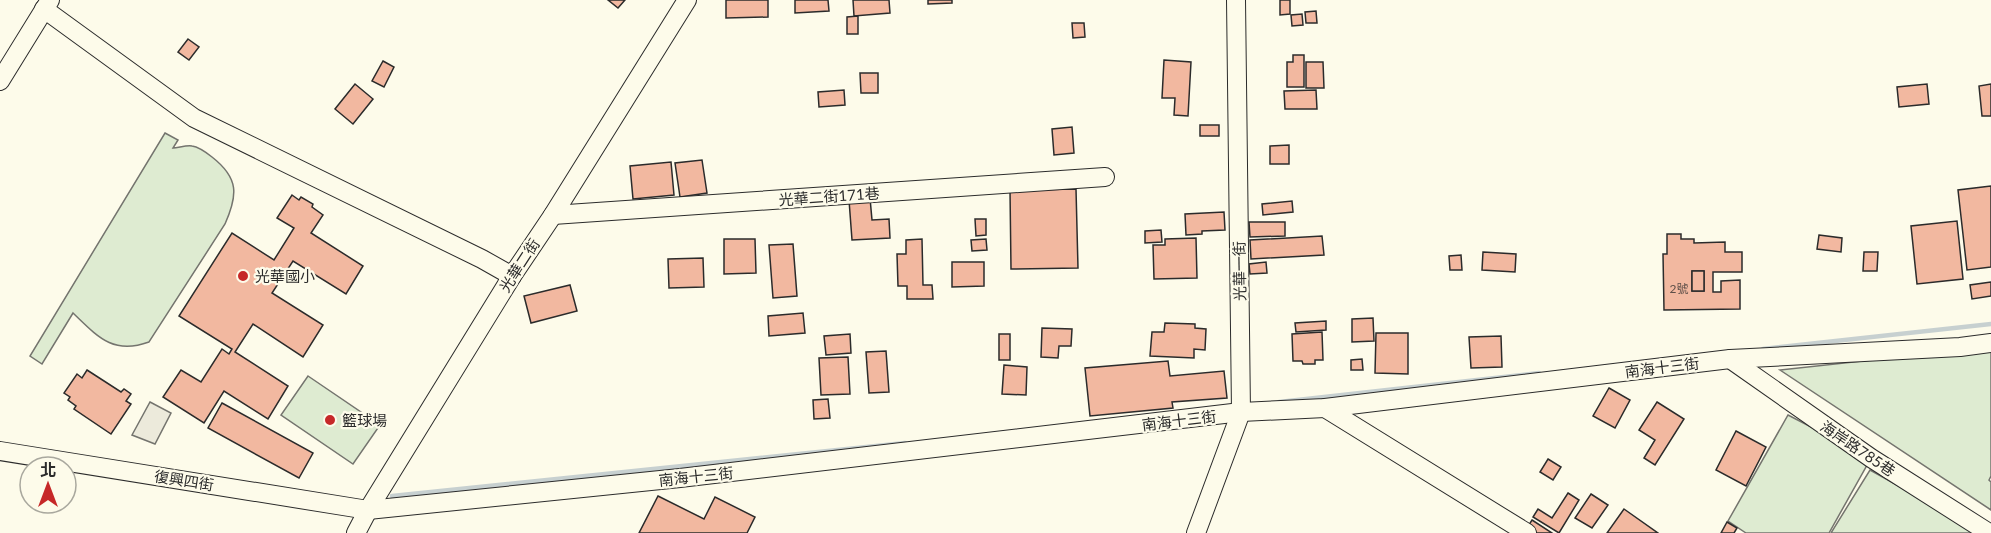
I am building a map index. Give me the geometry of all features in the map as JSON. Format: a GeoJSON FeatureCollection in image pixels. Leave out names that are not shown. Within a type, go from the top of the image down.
{"type":"FeatureCollection","features":[{"type":"Feature","properties":{"kind":"street","name":"光華二街"},"geometry":{"type":"LineString","coordinates":[[356,533],[512,276],[687,0]]}},
{"type":"Feature","properties":{"kind":"street","name":"光華一街"},"geometry":{"type":"LineString","coordinates":[[1196,533],[1241,412],[1236,0]]}},
{"type":"Feature","properties":{"kind":"street"},"geometry":{"type":"LineString","coordinates":[[0,81],[47,4],[194,118],[482,259],[512,276]]}},
{"type":"Feature","properties":{"kind":"street","name":"光華二街171巷"},"geometry":{"type":"LineString","coordinates":[[552,215],[1105,177]]}},
{"type":"Feature","properties":{"kind":"street","name":"南海十三街"},"geometry":{"type":"LineString","coordinates":[[368,510],[680,478],[1241,412],[1325,408],[1730,359],[1960,347],[1991,343]]}},
{"type":"Feature","properties":{"kind":"street","name":"海岸路785巷"},"geometry":{"type":"LineString","coordinates":[[1730,359],[1871,459],[1989,533]]}},
{"type":"Feature","properties":{"kind":"street"},"geometry":{"type":"LineString","coordinates":[[1325,408],[1527,533]]}},
{"type":"Feature","properties":{"kind":"street","name":"復興四街"},"geometry":{"type":"LineString","coordinates":[[0,451],[368,510]]}},
{"type":"Feature","properties":{"kind":"green space"},"geometry":{"type":"Polygon","coordinates":[[[165,133],[178,140],[173,148],[190,146],[197,148],[212,157],[227,172],[234,188],[234,196],[225,224],[149,342],[125,346],[116,345],[99,336],[73,313],[42,364],[30,356],[165,133]]]}},
{"type":"Feature","properties":{"kind":"green space"},"geometry":{"type":"Polygon","coordinates":[[[1991,347],[1991,476],[1989,480],[1991,482],[1991,510],[1780,370],[1991,347]]]}},
{"type":"Feature","properties":{"kind":"green space","name":"籃球場"},"geometry":{"type":"Polygon","coordinates":[[[308,376],[380,425],[353,464],[281,415],[308,376]]]}},
{"type":"Feature","properties":{"kind":"green space"},"geometry":{"type":"Polygon","coordinates":[[[1788,415],[1871,458],[1829,533],[1746,533],[1728,521],[1788,415]]]}},
{"type":"Feature","properties":{"kind":"green space"},"geometry":{"type":"Polygon","coordinates":[[[1870,470],[1983,533],[1831,533],[1870,470]]]}},
{"type":"Feature","properties":{"kind":"shaded area"},"geometry":{"type":"Polygon","coordinates":[[[150,402],[171,413],[155,444],[132,435],[150,402]]]}},
{"type":"Feature","properties":{"kind":"building"},"geometry":{"type":"Polygon","coordinates":[[[608,0],[625,0],[618,8],[608,0]]]}},
{"type":"Feature","properties":{"kind":"building"},"geometry":{"type":"Polygon","coordinates":[[[726,0],[768,0],[768,17],[726,18],[726,0]]]}},
{"type":"Feature","properties":{"kind":"building"},"geometry":{"type":"Polygon","coordinates":[[[795,0],[828,0],[829,11],[795,13],[795,0]]]}},
{"type":"Feature","properties":{"kind":"building"},"geometry":{"type":"Polygon","coordinates":[[[853,0],[889,0],[890,13],[854,16],[853,0]]]}},
{"type":"Feature","properties":{"kind":"building"},"geometry":{"type":"Polygon","coordinates":[[[928,0],[952,0],[952,3],[928,4],[928,0]]]}},
{"type":"Feature","properties":{"kind":"building"},"geometry":{"type":"Polygon","coordinates":[[[1280,0],[1290,0],[1290,14],[1280,15],[1280,0]]]}},
{"type":"Feature","properties":{"kind":"building"},"geometry":{"type":"Polygon","coordinates":[[[1316,11],[1317,23],[1306,23],[1305,12],[1316,11]]]}},
{"type":"Feature","properties":{"kind":"building"},"geometry":{"type":"Polygon","coordinates":[[[1302,14],[1303,25],[1292,26],[1291,15],[1302,14]]]}},
{"type":"Feature","properties":{"kind":"building"},"geometry":{"type":"Polygon","coordinates":[[[858,16],[858,34],[847,34],[847,17],[858,16]]]}},
{"type":"Feature","properties":{"kind":"building"},"geometry":{"type":"Polygon","coordinates":[[[1072,23],[1084,23],[1085,37],[1073,38],[1072,23]]]}},
{"type":"Feature","properties":{"kind":"building"},"geometry":{"type":"Polygon","coordinates":[[[188,39],[199,47],[189,60],[178,52],[188,39]]]}},
{"type":"Feature","properties":{"kind":"building"},"geometry":{"type":"Polygon","coordinates":[[[1293,55],[1304,55],[1304,87],[1287,87],[1287,62],[1293,62],[1293,55]]]}},
{"type":"Feature","properties":{"kind":"building"},"geometry":{"type":"Polygon","coordinates":[[[1164,60],[1191,62],[1188,116],[1174,115],[1175,98],[1162,98],[1164,60]]]}},
{"type":"Feature","properties":{"kind":"building"},"geometry":{"type":"Polygon","coordinates":[[[383,61],[394,67],[384,87],[372,81],[383,61]]]}},
{"type":"Feature","properties":{"kind":"building"},"geometry":{"type":"Polygon","coordinates":[[[1306,62],[1323,62],[1324,88],[1306,88],[1306,62]]]}},
{"type":"Feature","properties":{"kind":"building"},"geometry":{"type":"Polygon","coordinates":[[[860,73],[878,73],[878,93],[861,93],[860,73]]]}},
{"type":"Feature","properties":{"kind":"building"},"geometry":{"type":"Polygon","coordinates":[[[355,84],[373,99],[353,124],[335,109],[355,84]]]}},
{"type":"Feature","properties":{"kind":"building"},"geometry":{"type":"Polygon","coordinates":[[[1927,84],[1929,104],[1899,107],[1897,87],[1927,84]]]}},
{"type":"Feature","properties":{"kind":"building"},"geometry":{"type":"Polygon","coordinates":[[[1991,84],[1991,116],[1982,116],[1979,86],[1991,84]]]}},
{"type":"Feature","properties":{"kind":"building"},"geometry":{"type":"Polygon","coordinates":[[[844,90],[845,105],[819,107],[818,92],[844,90]]]}},
{"type":"Feature","properties":{"kind":"building"},"geometry":{"type":"Polygon","coordinates":[[[1316,90],[1317,109],[1285,109],[1284,91],[1316,90]]]}},
{"type":"Feature","properties":{"kind":"building"},"geometry":{"type":"Polygon","coordinates":[[[1200,125],[1219,125],[1219,136],[1200,136],[1200,125]]]}},
{"type":"Feature","properties":{"kind":"building"},"geometry":{"type":"Polygon","coordinates":[[[1072,127],[1074,153],[1054,155],[1052,129],[1072,127]]]}},
{"type":"Feature","properties":{"kind":"building"},"geometry":{"type":"Polygon","coordinates":[[[1289,145],[1289,164],[1270,164],[1270,146],[1289,145]]]}},
{"type":"Feature","properties":{"kind":"building"},"geometry":{"type":"Polygon","coordinates":[[[702,160],[707,193],[680,197],[675,163],[702,160]]]}},
{"type":"Feature","properties":{"kind":"building"},"geometry":{"type":"Polygon","coordinates":[[[671,162],[674,195],[633,199],[630,166],[671,162]]]}},
{"type":"Feature","properties":{"kind":"building"},"geometry":{"type":"Polygon","coordinates":[[[1991,186],[1991,267],[1967,270],[1958,190],[1991,186]]]}},
{"type":"Feature","properties":{"kind":"building"},"geometry":{"type":"Polygon","coordinates":[[[1076,189],[1078,268],[1011,269],[1010,190],[1076,189]]]}},
{"type":"Feature","properties":{"kind":"building"},"geometry":{"type":"Polygon","coordinates":[[[292,195],[299,200],[301,197],[313,204],[312,207],[323,215],[311,233],[363,266],[346,294],[293,261],[272,293],[323,325],[303,357],[253,324],[235,352],[288,386],[268,419],[224,391],[204,423],[163,397],[181,370],[201,382],[222,349],[229,354],[232,349],[179,316],[232,233],[274,260],[294,228],[277,218],[292,195]]]}},
{"type":"Feature","properties":{"kind":"building"},"geometry":{"type":"Polygon","coordinates":[[[870,198],[872,220],[889,219],[890,238],[852,240],[849,200],[870,198]]]}},
{"type":"Feature","properties":{"kind":"building"},"geometry":{"type":"Polygon","coordinates":[[[1292,201],[1293,212],[1263,215],[1262,204],[1292,201]]]}},
{"type":"Feature","properties":{"kind":"building"},"geometry":{"type":"Polygon","coordinates":[[[1224,212],[1225,230],[1202,231],[1202,234],[1186,235],[1185,214],[1224,212]]]}},
{"type":"Feature","properties":{"kind":"building"},"geometry":{"type":"Polygon","coordinates":[[[975,219],[986,219],[986,235],[976,236],[975,219]]]}},
{"type":"Feature","properties":{"kind":"building"},"geometry":{"type":"Polygon","coordinates":[[[1957,221],[1963,279],[1917,284],[1911,226],[1957,221]]]}},
{"type":"Feature","properties":{"kind":"building"},"geometry":{"type":"Polygon","coordinates":[[[1249,222],[1285,222],[1285,236],[1250,237],[1249,222]]]}},
{"type":"Feature","properties":{"kind":"building"},"geometry":{"type":"Polygon","coordinates":[[[1161,230],[1162,242],[1145,243],[1145,231],[1161,230]]]}},
{"type":"Feature","properties":{"kind":"building"},"geometry":{"type":"Polygon","coordinates":[[[1667,234],[1681,234],[1681,239],[1694,239],[1694,243],[1725,242],[1725,252],[1742,252],[1742,272],[1713,272],[1713,292],[1721,292],[1721,281],[1740,280],[1740,309],[1664,310],[1663,254],[1667,254],[1667,234]],[[1692,271],[1692,291],[1704,291],[1704,271],[1692,271]]]}},
{"type":"Feature","properties":{"kind":"building"},"geometry":{"type":"Polygon","coordinates":[[[1819,235],[1842,238],[1841,252],[1817,249],[1819,235]]]}},
{"type":"Feature","properties":{"kind":"building"},"geometry":{"type":"Polygon","coordinates":[[[1322,236],[1324,255],[1251,259],[1250,240],[1322,236]]]}},
{"type":"Feature","properties":{"kind":"building"},"geometry":{"type":"Polygon","coordinates":[[[1196,238],[1197,278],[1154,279],[1153,245],[1165,245],[1165,239],[1196,238]]]}},
{"type":"Feature","properties":{"kind":"building"},"geometry":{"type":"Polygon","coordinates":[[[724,239],[755,239],[756,273],[724,274],[724,239]]]}},
{"type":"Feature","properties":{"kind":"building"},"geometry":{"type":"Polygon","coordinates":[[[922,239],[923,285],[932,285],[933,299],[907,299],[907,286],[898,286],[897,254],[906,254],[906,240],[922,239]]]}},
{"type":"Feature","properties":{"kind":"building"},"geometry":{"type":"Polygon","coordinates":[[[986,239],[987,250],[972,251],[971,240],[986,239]]]}},
{"type":"Feature","properties":{"kind":"building"},"geometry":{"type":"Polygon","coordinates":[[[793,244],[797,296],[773,298],[769,245],[793,244]]]}},
{"type":"Feature","properties":{"kind":"building"},"geometry":{"type":"Polygon","coordinates":[[[1483,252],[1516,254],[1515,272],[1482,270],[1483,252]]]}},
{"type":"Feature","properties":{"kind":"building"},"geometry":{"type":"Polygon","coordinates":[[[1864,252],[1878,252],[1877,271],[1863,271],[1864,252]]]}},
{"type":"Feature","properties":{"kind":"building"},"geometry":{"type":"Polygon","coordinates":[[[1461,255],[1462,270],[1450,270],[1449,256],[1461,255]]]}},
{"type":"Feature","properties":{"kind":"building"},"geometry":{"type":"Polygon","coordinates":[[[703,258],[704,287],[669,288],[668,259],[703,258]]]}},
{"type":"Feature","properties":{"kind":"building"},"geometry":{"type":"Polygon","coordinates":[[[952,262],[984,262],[984,286],[952,287],[952,262]]]}},
{"type":"Feature","properties":{"kind":"building"},"geometry":{"type":"Polygon","coordinates":[[[1266,262],[1267,273],[1250,274],[1249,264],[1266,262]]]}},
{"type":"Feature","properties":{"kind":"building"},"geometry":{"type":"Polygon","coordinates":[[[1692,271],[1704,271],[1704,291],[1692,291],[1692,271]]]}},
{"type":"Feature","properties":{"kind":"building"},"geometry":{"type":"Polygon","coordinates":[[[1991,282],[1991,296],[1972,299],[1970,285],[1991,282]]]}},
{"type":"Feature","properties":{"kind":"building"},"geometry":{"type":"Polygon","coordinates":[[[570,285],[577,311],[531,323],[524,296],[570,285]]]}},
{"type":"Feature","properties":{"kind":"building"},"geometry":{"type":"Polygon","coordinates":[[[803,313],[805,333],[769,336],[768,316],[803,313]]]}},
{"type":"Feature","properties":{"kind":"building"},"geometry":{"type":"Polygon","coordinates":[[[1373,318],[1374,341],[1352,342],[1352,319],[1373,318]]]}},
{"type":"Feature","properties":{"kind":"building"},"geometry":{"type":"Polygon","coordinates":[[[1326,321],[1326,330],[1296,332],[1295,323],[1326,321]]]}},
{"type":"Feature","properties":{"kind":"building"},"geometry":{"type":"Polygon","coordinates":[[[1165,323],[1195,324],[1195,328],[1206,329],[1205,350],[1194,349],[1194,358],[1150,356],[1152,332],[1164,332],[1165,323]]]}},
{"type":"Feature","properties":{"kind":"building"},"geometry":{"type":"Polygon","coordinates":[[[1042,328],[1072,329],[1071,346],[1059,346],[1058,358],[1041,357],[1042,328]]]}},
{"type":"Feature","properties":{"kind":"building"},"geometry":{"type":"Polygon","coordinates":[[[1322,332],[1323,360],[1315,360],[1315,364],[1293,361],[1292,334],[1322,332]]]}},
{"type":"Feature","properties":{"kind":"building"},"geometry":{"type":"Polygon","coordinates":[[[1376,333],[1408,333],[1408,374],[1375,373],[1376,333]]]}},
{"type":"Feature","properties":{"kind":"building"},"geometry":{"type":"Polygon","coordinates":[[[850,334],[851,353],[826,355],[824,336],[850,334]]]}},
{"type":"Feature","properties":{"kind":"building"},"geometry":{"type":"Polygon","coordinates":[[[999,334],[1010,334],[1010,360],[999,360],[999,334]]]}},
{"type":"Feature","properties":{"kind":"building"},"geometry":{"type":"Polygon","coordinates":[[[1501,336],[1502,367],[1471,368],[1469,337],[1501,336]]]}},
{"type":"Feature","properties":{"kind":"building"},"geometry":{"type":"Polygon","coordinates":[[[886,351],[889,392],[869,393],[866,352],[886,351]]]}},
{"type":"Feature","properties":{"kind":"building"},"geometry":{"type":"Polygon","coordinates":[[[848,357],[850,394],[821,395],[819,358],[848,357]]]}},
{"type":"Feature","properties":{"kind":"building"},"geometry":{"type":"Polygon","coordinates":[[[1362,359],[1363,370],[1351,370],[1351,360],[1362,359]]]}},
{"type":"Feature","properties":{"kind":"building"},"geometry":{"type":"Polygon","coordinates":[[[1168,361],[1170,376],[1224,371],[1227,398],[1172,402],[1173,408],[1090,416],[1085,368],[1168,361]]]}},
{"type":"Feature","properties":{"kind":"building"},"geometry":{"type":"Polygon","coordinates":[[[1004,365],[1027,367],[1026,395],[1002,394],[1004,365]]]}},
{"type":"Feature","properties":{"kind":"building"},"geometry":{"type":"Polygon","coordinates":[[[87,370],[121,392],[124,389],[131,394],[126,401],[131,404],[111,434],[74,409],[76,406],[68,400],[70,397],[64,393],[77,374],[82,378],[87,370]]]}},
{"type":"Feature","properties":{"kind":"building"},"geometry":{"type":"Polygon","coordinates":[[[1609,388],[1630,400],[1615,428],[1593,416],[1609,388]]]}},
{"type":"Feature","properties":{"kind":"building"},"geometry":{"type":"Polygon","coordinates":[[[828,399],[830,418],[814,419],[813,400],[828,399]]]}},
{"type":"Feature","properties":{"kind":"building"},"geometry":{"type":"Polygon","coordinates":[[[1657,402],[1684,419],[1655,465],[1644,458],[1655,440],[1639,430],[1657,402]]]}},
{"type":"Feature","properties":{"kind":"building"},"geometry":{"type":"Polygon","coordinates":[[[222,403],[313,453],[299,478],[208,428],[222,403]]]}},
{"type":"Feature","properties":{"kind":"building"},"geometry":{"type":"Polygon","coordinates":[[[1736,431],[1766,447],[1746,486],[1716,470],[1736,431]]]}},
{"type":"Feature","properties":{"kind":"building"},"geometry":{"type":"Polygon","coordinates":[[[1548,459],[1561,467],[1553,480],[1540,472],[1548,459]]]}},
{"type":"Feature","properties":{"kind":"building"},"geometry":{"type":"Polygon","coordinates":[[[1568,493],[1579,500],[1559,533],[1533,517],[1538,509],[1552,518],[1568,493]]]}},
{"type":"Feature","properties":{"kind":"building"},"geometry":{"type":"Polygon","coordinates":[[[1591,494],[1608,505],[1592,528],[1575,518],[1591,494]]]}},
{"type":"Feature","properties":{"kind":"building"},"geometry":{"type":"Polygon","coordinates":[[[658,496],[704,519],[715,497],[755,517],[747,533],[639,533],[658,496]]]}},
{"type":"Feature","properties":{"kind":"building"},"geometry":{"type":"Polygon","coordinates":[[[1624,509],[1658,533],[1607,533],[1624,509]]]}},
{"type":"Feature","properties":{"kind":"building"},"geometry":{"type":"Polygon","coordinates":[[[1532,520],[1552,533],[1528,533],[1525,531],[1532,520]]]}},
{"type":"Feature","properties":{"kind":"building"},"geometry":{"type":"Polygon","coordinates":[[[1727,522],[1737,528],[1734,533],[1721,533],[1727,522]]]}},
{"type":"Feature","properties":{"kind":"waterway"},"geometry":{"type":"LineString","coordinates":[[1763,349],[1991,324]]}},
{"type":"Feature","properties":{"kind":"waterway"},"geometry":{"type":"LineString","coordinates":[[1279,402],[1539,373]]}},
{"type":"Feature","properties":{"kind":"waterway"},"geometry":{"type":"LineString","coordinates":[[392,496],[905,443]]}},
{"type":"Feature","properties":{"kind":"place","name":"光華國小"},"geometry":{"type":"Point","coordinates":[243,276]}},
{"type":"Feature","properties":{"kind":"place","name":"籃球場"},"geometry":{"type":"Point","coordinates":[330,420]}}]}
